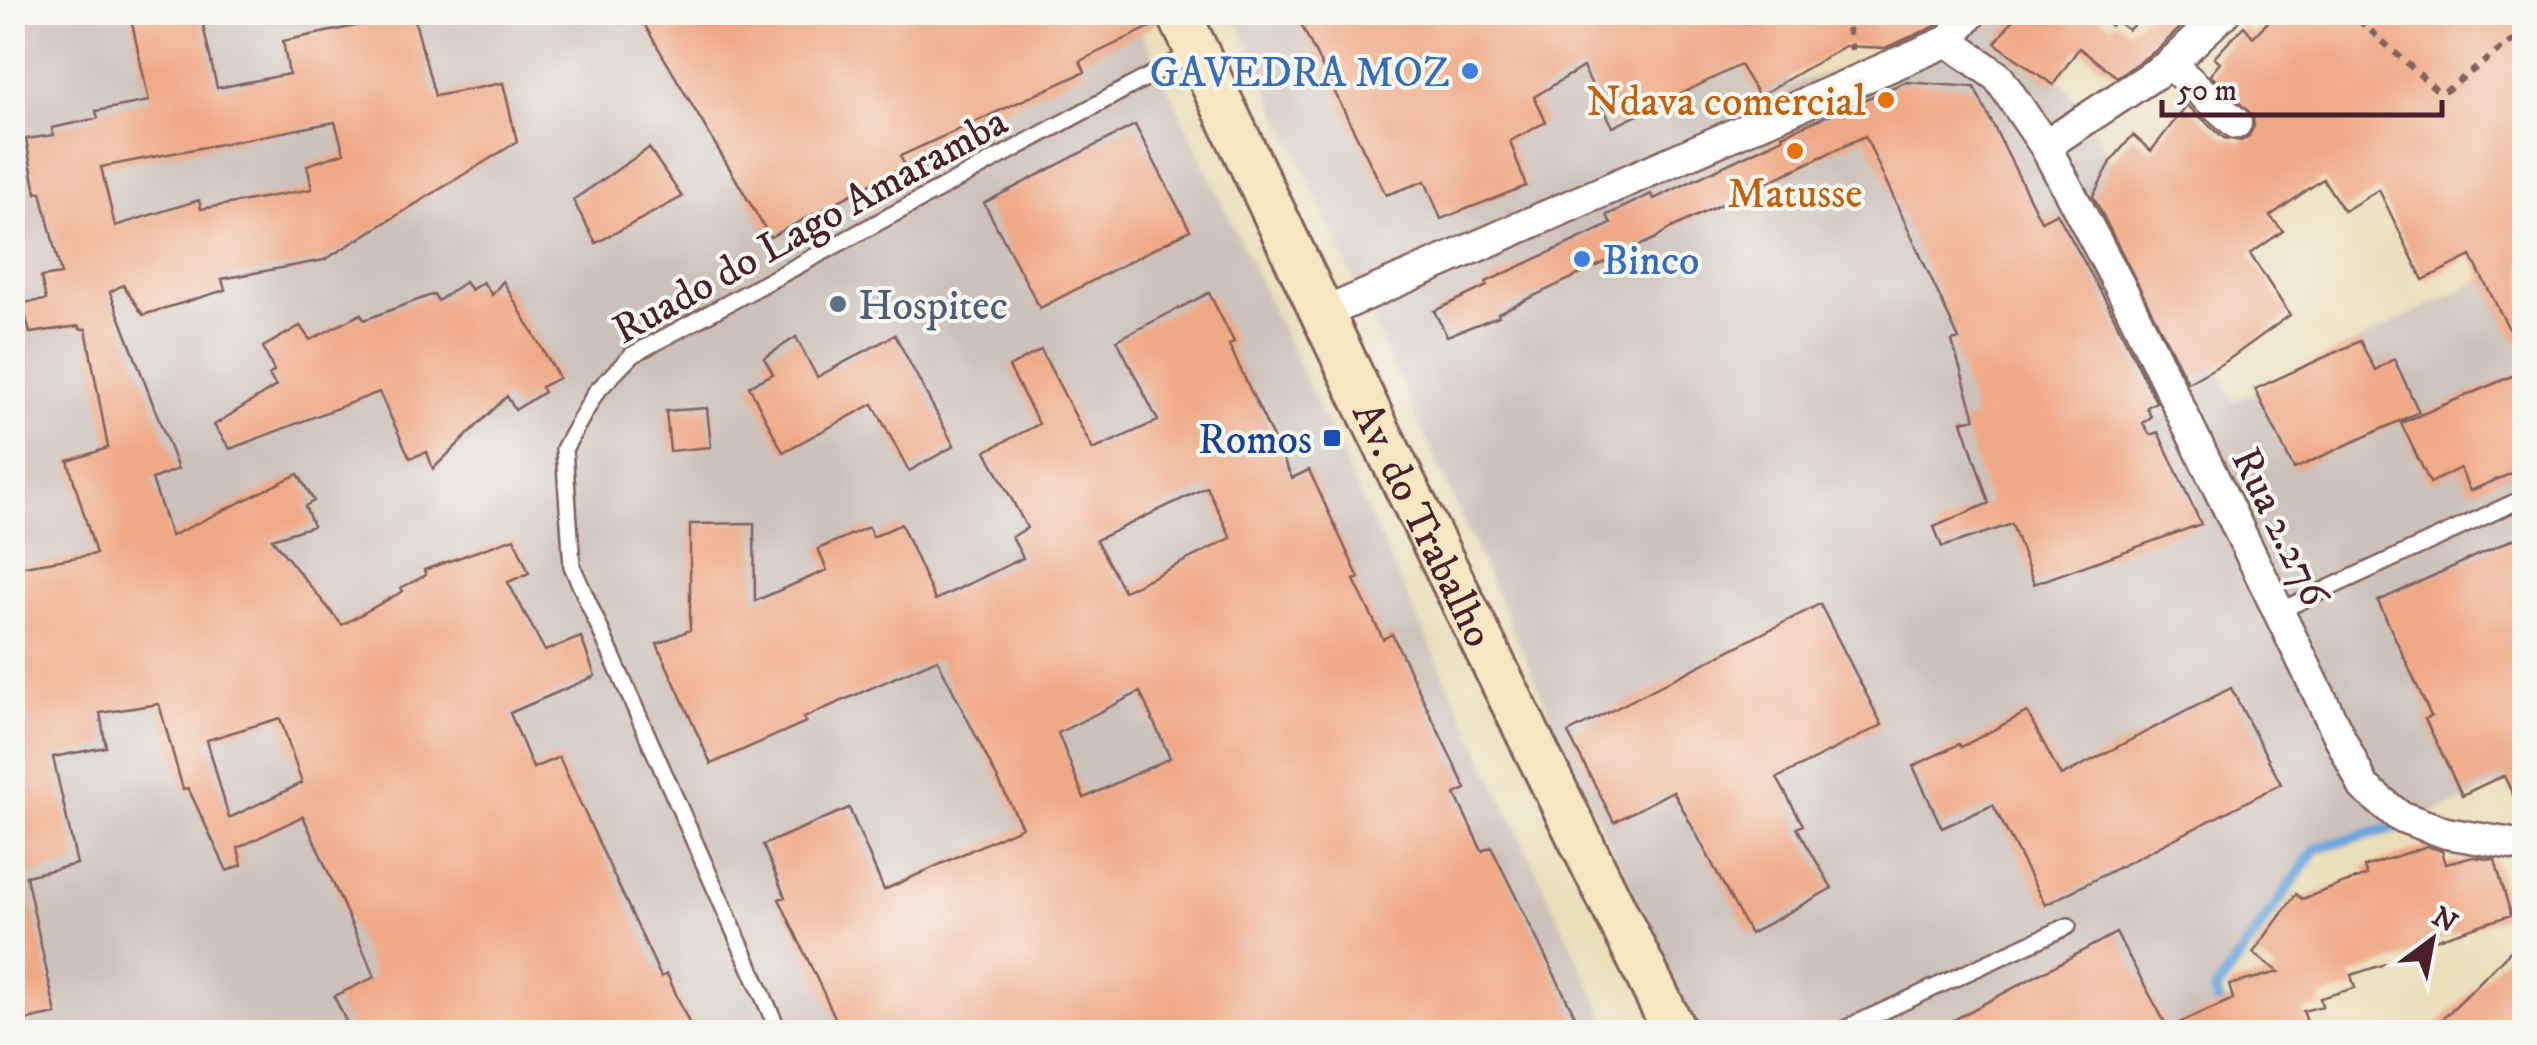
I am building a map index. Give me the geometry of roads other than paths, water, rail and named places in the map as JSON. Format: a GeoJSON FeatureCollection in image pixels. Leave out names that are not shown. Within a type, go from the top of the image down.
{"type":"FeatureCollection","features":[{"type":"Feature","properties":{"kind":"main road","name":"Av. do Trabalho"},"geometry":{"type":"LineString","coordinates":[[1178,12],[1675,1032]]}},
{"type":"Feature","properties":{"kind":"street"},"geometry":{"type":"LineString","coordinates":[[1322,314],[1948,41],[1972,12]]}},
{"type":"Feature","properties":{"kind":"street"},"geometry":{"type":"LineString","coordinates":[[2045,146],[2170,64],[2225,12]]}},
{"type":"Feature","properties":{"kind":"street","name":"Rua 2.276"},"geometry":{"type":"LineString","coordinates":[[1948,41],[1998,77],[2045,146],[2125,296],[2364,788],[2399,816],[2414,822],[2446,833],[2524,846]]}},
{"type":"Feature","properties":{"kind":"street"},"geometry":{"type":"LineString","coordinates":[[2170,64],[2236,124]]}},
{"type":"Feature","properties":{"kind":"lane","name":"Ruado do Lago Amaramba"},"geometry":{"type":"LineString","coordinates":[[779,1032],[572,566],[564,450],[596,392],[632,355],[1196,50]]}},
{"type":"Feature","properties":{"kind":"lane"},"geometry":{"type":"LineString","coordinates":[[2276,612],[2524,498]]}},
{"type":"Feature","properties":{"kind":"lane"},"geometry":{"type":"LineString","coordinates":[[1838,1032],[2068,926]]}},
{"type":"Feature","properties":{"kind":"waterway"},"geometry":{"type":"LineString","coordinates":[[2233,1032],[2215,992],[2316,848],[2403,825]]}},
{"type":"Feature","properties":{"kind":"place","name":"GAVEDRA MOZ"},"geometry":{"type":"Point","coordinates":[1470,71]}},
{"type":"Feature","properties":{"kind":"place","name":"Ndava comercial"},"geometry":{"type":"Point","coordinates":[1886,100]}},
{"type":"Feature","properties":{"kind":"place","name":"Matusse"},"geometry":{"type":"Point","coordinates":[1795,151]}},
{"type":"Feature","properties":{"kind":"place","name":"Binco"},"geometry":{"type":"Point","coordinates":[1582,259]}},
{"type":"Feature","properties":{"kind":"place","name":"Hospitec"},"geometry":{"type":"Point","coordinates":[838,304]}},
{"type":"Feature","properties":{"kind":"place","name":"Romos"},"geometry":{"type":"Point","coordinates":[1332,438]}}]}
